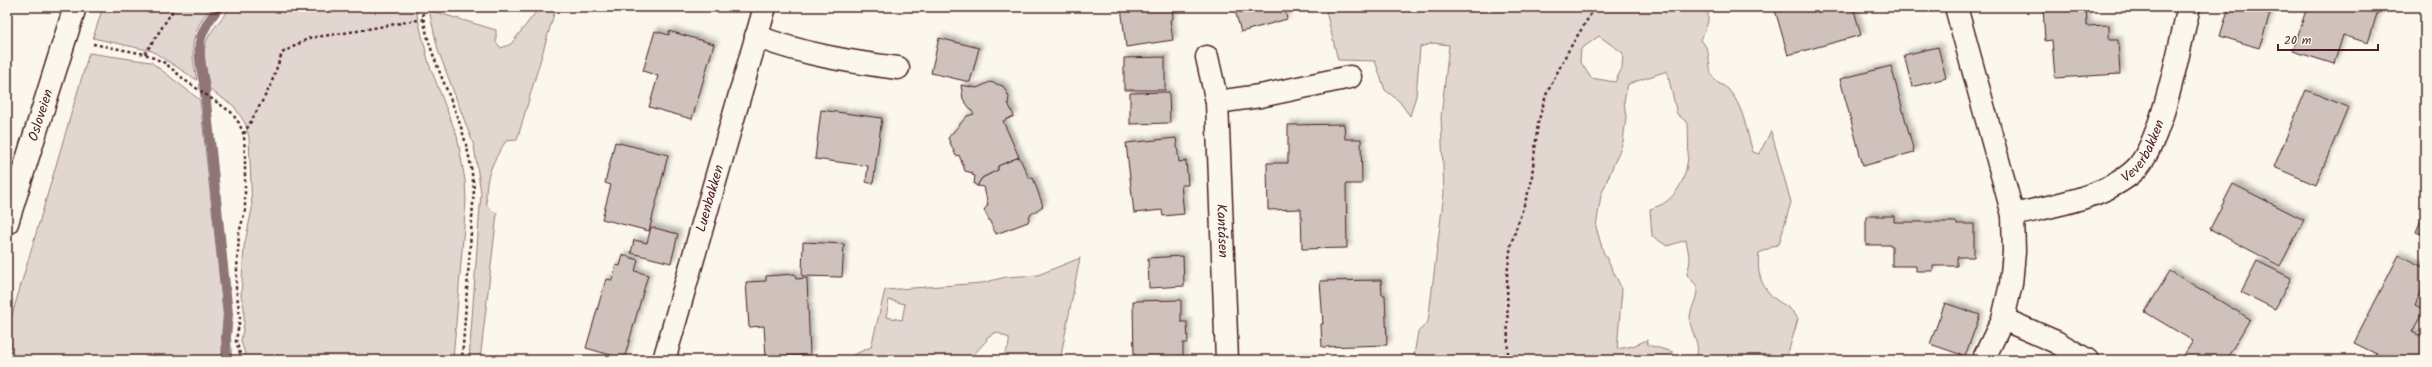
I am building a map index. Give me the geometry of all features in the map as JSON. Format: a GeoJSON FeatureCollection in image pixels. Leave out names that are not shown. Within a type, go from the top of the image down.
{"type":"FeatureCollection","features":[{"type":"Feature","properties":{"kind":"street","name":"Osloveien"},"geometry":{"type":"LineString","coordinates":[[7,223],[75,7]]}},
{"type":"Feature","properties":{"kind":"street","name":"Luenbakken"},"geometry":{"type":"LineString","coordinates":[[664,360],[765,7]]}},
{"type":"Feature","properties":{"kind":"street"},"geometry":{"type":"LineString","coordinates":[[1956,7],[2013,215],[2014,252],[2011,284],[2003,319],[1983,360]]}},
{"type":"Feature","properties":{"kind":"street","name":"Veverbakken"},"geometry":{"type":"LineString","coordinates":[[2013,215],[2076,200],[2116,183],[2135,170],[2154,139],[2189,7]]}},
{"type":"Feature","properties":{"kind":"street"},"geometry":{"type":"LineString","coordinates":[[756,36],[784,47],[864,64],[898,68]]}},
{"type":"Feature","properties":{"kind":"street","name":"Kantåsen"},"geometry":{"type":"LineString","coordinates":[[1207,57],[1217,102],[1227,360]]}},
{"type":"Feature","properties":{"kind":"street"},"geometry":{"type":"LineString","coordinates":[[1217,102],[1260,96],[1350,77]]}},
{"type":"Feature","properties":{"kind":"street"},"geometry":{"type":"LineString","coordinates":[[2003,319],[2056,342],[2087,360]]}},
{"type":"Feature","properties":{"kind":"path"},"geometry":{"type":"LineString","coordinates":[[145,54],[174,7]]}},
{"type":"Feature","properties":{"kind":"path"},"geometry":{"type":"LineString","coordinates":[[422,7],[423,18],[435,62],[465,139],[472,171],[474,190],[462,360]]}},
{"type":"Feature","properties":{"kind":"path"},"geometry":{"type":"LineString","coordinates":[[1508,360],[1507,275],[1511,244],[1531,184],[1538,123],[1546,95],[1567,53],[1595,7]]}},
{"type":"Feature","properties":{"kind":"path"},"geometry":{"type":"LineString","coordinates":[[242,360],[236,341],[240,317],[236,288],[238,233],[244,211],[244,135],[270,87],[282,53],[309,38],[357,31],[423,18]]}},
{"type":"Feature","properties":{"kind":"path"},"geometry":{"type":"LineString","coordinates":[[85,43],[145,54],[164,63],[186,81],[231,112],[244,135]]}},
{"type":"Feature","properties":{"kind":"path"},"geometry":{"type":"LineString","coordinates":[[7,316],[9,298]]}},
{"type":"Feature","properties":{"kind":"shaded area"},"geometry":{"type":"Polygon","coordinates":[[[103,7],[211,7],[195,33],[193,58],[197,80],[152,51],[93,38],[103,7]]]}},
{"type":"Feature","properties":{"kind":"shaded area"},"geometry":{"type":"Polygon","coordinates":[[[231,7],[415,7],[429,64],[457,136],[465,180],[466,201],[453,360],[247,360],[241,341],[244,324],[244,307],[241,296],[244,247],[252,209],[249,137],[245,123],[234,106],[210,90],[205,62],[208,37],[231,7]]]}},
{"type":"Feature","properties":{"kind":"shaded area"},"geometry":{"type":"Polygon","coordinates":[[[556,7],[517,140],[506,141],[493,164],[486,188],[487,206],[497,214],[480,360],[469,360],[481,193],[474,146],[438,50],[429,10],[496,30],[496,42],[501,48],[511,44],[539,8],[556,7]]]}},
{"type":"Feature","properties":{"kind":"shaded area"},"geometry":{"type":"Polygon","coordinates":[[[1325,7],[1708,7],[1708,22],[1701,40],[1709,55],[1710,70],[1712,75],[1716,81],[1728,89],[1738,103],[1753,152],[1759,154],[1771,131],[1791,202],[1779,244],[1759,253],[1758,259],[1763,285],[1773,298],[1792,310],[1798,319],[1786,360],[1695,360],[1697,354],[1697,343],[1691,328],[1690,317],[1697,286],[1687,275],[1690,261],[1686,240],[1667,246],[1652,236],[1650,209],[1667,201],[1681,185],[1687,165],[1689,144],[1688,123],[1677,114],[1667,71],[1628,84],[1624,101],[1626,117],[1623,142],[1601,195],[1596,227],[1603,251],[1622,289],[1617,349],[1633,346],[1647,340],[1648,345],[1673,352],[1673,360],[1411,360],[1414,355],[1418,332],[1428,322],[1444,193],[1441,117],[1449,45],[1433,43],[1420,47],[1416,96],[1410,116],[1399,101],[1385,90],[1375,61],[1338,60],[1325,7]],[[1599,36],[1581,49],[1580,61],[1591,78],[1615,82],[1622,68],[1623,53],[1599,36]]]}},
{"type":"Feature","properties":{"kind":"shaded area"},"geometry":{"type":"Polygon","coordinates":[[[89,53],[151,62],[200,100],[225,328],[221,360],[7,360],[7,332],[89,53]]]}},
{"type":"Feature","properties":{"kind":"shaded area"},"geometry":{"type":"Polygon","coordinates":[[[1080,258],[1060,360],[996,360],[1006,351],[1009,345],[1009,338],[996,332],[986,338],[987,340],[974,354],[976,360],[850,360],[853,355],[871,347],[885,290],[982,283],[1006,277],[1038,275],[1080,258]],[[889,300],[886,317],[902,320],[905,304],[889,300]]]}},
{"type":"Feature","properties":{"kind":"building"},"geometry":{"type":"Polygon","coordinates":[[[1121,7],[1172,7],[1173,19],[1170,20],[1173,40],[1126,47],[1121,7]]]}},
{"type":"Feature","properties":{"kind":"building"},"geometry":{"type":"Polygon","coordinates":[[[1234,7],[1284,7],[1287,19],[1241,32],[1234,7]]]}},
{"type":"Feature","properties":{"kind":"building"},"geometry":{"type":"Polygon","coordinates":[[[1787,7],[1853,7],[1861,35],[1788,55],[1775,10],[1787,7]]]}},
{"type":"Feature","properties":{"kind":"building"},"geometry":{"type":"Polygon","coordinates":[[[2043,7],[2086,7],[2087,26],[2109,25],[2109,40],[2118,40],[2120,74],[2055,78],[2052,40],[2045,41],[2043,7]]]}},
{"type":"Feature","properties":{"kind":"building"},"geometry":{"type":"Polygon","coordinates":[[[2229,7],[2247,7],[2270,14],[2259,48],[2220,36],[2229,7]]]}},
{"type":"Feature","properties":{"kind":"building"},"geometry":{"type":"Polygon","coordinates":[[[2307,7],[2379,7],[2368,43],[2343,35],[2334,64],[2293,51],[2307,7]]]}},
{"type":"Feature","properties":{"kind":"building"},"geometry":{"type":"Polygon","coordinates":[[[655,31],[669,35],[669,31],[714,44],[692,119],[649,107],[658,76],[643,71],[655,31]]]}},
{"type":"Feature","properties":{"kind":"building"},"geometry":{"type":"Polygon","coordinates":[[[939,38],[979,48],[970,82],[931,73],[939,38]]]}},
{"type":"Feature","properties":{"kind":"building"},"geometry":{"type":"Polygon","coordinates":[[[1938,47],[1946,78],[1912,87],[1904,55],[1938,47]]]}},
{"type":"Feature","properties":{"kind":"building"},"geometry":{"type":"Polygon","coordinates":[[[1165,57],[1165,90],[1124,90],[1124,58],[1165,57]]]}},
{"type":"Feature","properties":{"kind":"building"},"geometry":{"type":"Polygon","coordinates":[[[1891,66],[1914,152],[1863,166],[1840,79],[1891,66]]]}},
{"type":"Feature","properties":{"kind":"building"},"geometry":{"type":"Polygon","coordinates":[[[990,82],[1003,86],[1009,97],[1008,103],[1014,116],[1003,121],[1019,157],[998,166],[998,170],[982,178],[977,186],[974,184],[975,176],[972,175],[973,173],[965,171],[959,155],[956,156],[948,138],[967,116],[974,114],[963,99],[961,85],[977,88],[990,82]]]}},
{"type":"Feature","properties":{"kind":"building"},"geometry":{"type":"Polygon","coordinates":[[[2306,90],[2348,107],[2316,185],[2274,167],[2306,90]]]}},
{"type":"Feature","properties":{"kind":"building"},"geometry":{"type":"Polygon","coordinates":[[[1169,92],[1170,123],[1130,124],[1130,93],[1169,92]]]}},
{"type":"Feature","properties":{"kind":"building"},"geometry":{"type":"Polygon","coordinates":[[[821,110],[882,118],[873,184],[866,182],[868,166],[815,159],[821,110]]]}},
{"type":"Feature","properties":{"kind":"building"},"geometry":{"type":"Polygon","coordinates":[[[1344,124],[1345,139],[1361,139],[1362,184],[1346,184],[1347,248],[1302,249],[1301,209],[1268,210],[1267,163],[1288,163],[1288,125],[1344,124]]]}},
{"type":"Feature","properties":{"kind":"building"},"geometry":{"type":"Polygon","coordinates":[[[1176,138],[1179,162],[1186,161],[1188,185],[1181,185],[1184,214],[1163,216],[1162,210],[1134,213],[1126,143],[1176,138]]]}},
{"type":"Feature","properties":{"kind":"building"},"geometry":{"type":"Polygon","coordinates":[[[615,142],[668,155],[649,231],[602,219],[611,185],[605,183],[615,142]]]}},
{"type":"Feature","properties":{"kind":"building"},"geometry":{"type":"Polygon","coordinates":[[[1019,157],[1029,178],[1033,178],[1043,206],[1030,215],[1028,222],[996,234],[984,210],[988,205],[984,187],[977,186],[982,178],[998,170],[998,166],[1019,157]]]}},
{"type":"Feature","properties":{"kind":"building"},"geometry":{"type":"Polygon","coordinates":[[[2233,184],[2304,220],[2280,266],[2210,229],[2233,184]]]}},
{"type":"Feature","properties":{"kind":"building"},"geometry":{"type":"Polygon","coordinates":[[[2425,211],[2425,236],[2416,232],[2425,211]]]}},
{"type":"Feature","properties":{"kind":"building"},"geometry":{"type":"Polygon","coordinates":[[[1866,216],[1894,216],[1894,222],[1957,222],[1957,224],[1974,224],[1974,257],[1957,257],[1957,266],[1933,266],[1933,271],[1916,271],[1916,266],[1892,266],[1892,245],[1866,245],[1866,216]]]}},
{"type":"Feature","properties":{"kind":"building"},"geometry":{"type":"Polygon","coordinates":[[[651,227],[678,234],[671,263],[631,253],[634,240],[647,243],[651,227]]]}},
{"type":"Feature","properties":{"kind":"building"},"geometry":{"type":"Polygon","coordinates":[[[803,242],[844,244],[842,277],[802,276],[803,242]]]}},
{"type":"Feature","properties":{"kind":"building"},"geometry":{"type":"Polygon","coordinates":[[[623,255],[638,260],[635,271],[648,275],[624,359],[586,348],[606,279],[612,280],[616,265],[620,266],[623,255]]]}},
{"type":"Feature","properties":{"kind":"building"},"geometry":{"type":"Polygon","coordinates":[[[2399,255],[2425,268],[2425,284],[2415,305],[2424,310],[2412,332],[2425,338],[2425,354],[2422,360],[2389,360],[2354,343],[2399,255]]]}},
{"type":"Feature","properties":{"kind":"building"},"geometry":{"type":"Polygon","coordinates":[[[1183,256],[1184,286],[1149,288],[1148,258],[1183,256]]]}},
{"type":"Feature","properties":{"kind":"building"},"geometry":{"type":"Polygon","coordinates":[[[2257,261],[2291,278],[2275,309],[2241,292],[2257,261]]]}},
{"type":"Feature","properties":{"kind":"building"},"geometry":{"type":"Polygon","coordinates":[[[2170,271],[2250,319],[2226,360],[2181,360],[2193,341],[2145,312],[2170,271]]]}},
{"type":"Feature","properties":{"kind":"building"},"geometry":{"type":"Polygon","coordinates":[[[795,274],[796,279],[807,278],[810,355],[766,357],[764,326],[749,327],[746,282],[766,281],[766,276],[795,274]]]}},
{"type":"Feature","properties":{"kind":"building"},"geometry":{"type":"Polygon","coordinates":[[[1381,280],[1382,295],[1385,295],[1387,345],[1322,347],[1321,324],[1323,324],[1320,281],[1381,280]]]}},
{"type":"Feature","properties":{"kind":"building"},"geometry":{"type":"Polygon","coordinates":[[[1181,300],[1181,322],[1187,322],[1188,343],[1183,343],[1183,360],[1134,360],[1133,301],[1181,300]]]}},
{"type":"Feature","properties":{"kind":"building"},"geometry":{"type":"Polygon","coordinates":[[[1945,303],[1980,315],[1965,356],[1930,344],[1945,303]]]}},
{"type":"Feature","properties":{"kind":"building"},"geometry":{"type":"Polygon","coordinates":[[[1310,358],[1310,360],[1276,360],[1310,358]]]}},
{"type":"Feature","properties":{"kind":"waterway"},"geometry":{"type":"LineString","coordinates":[[219,7],[206,26],[202,35],[199,51],[204,83],[228,314],[226,337],[227,360]]}}]}
